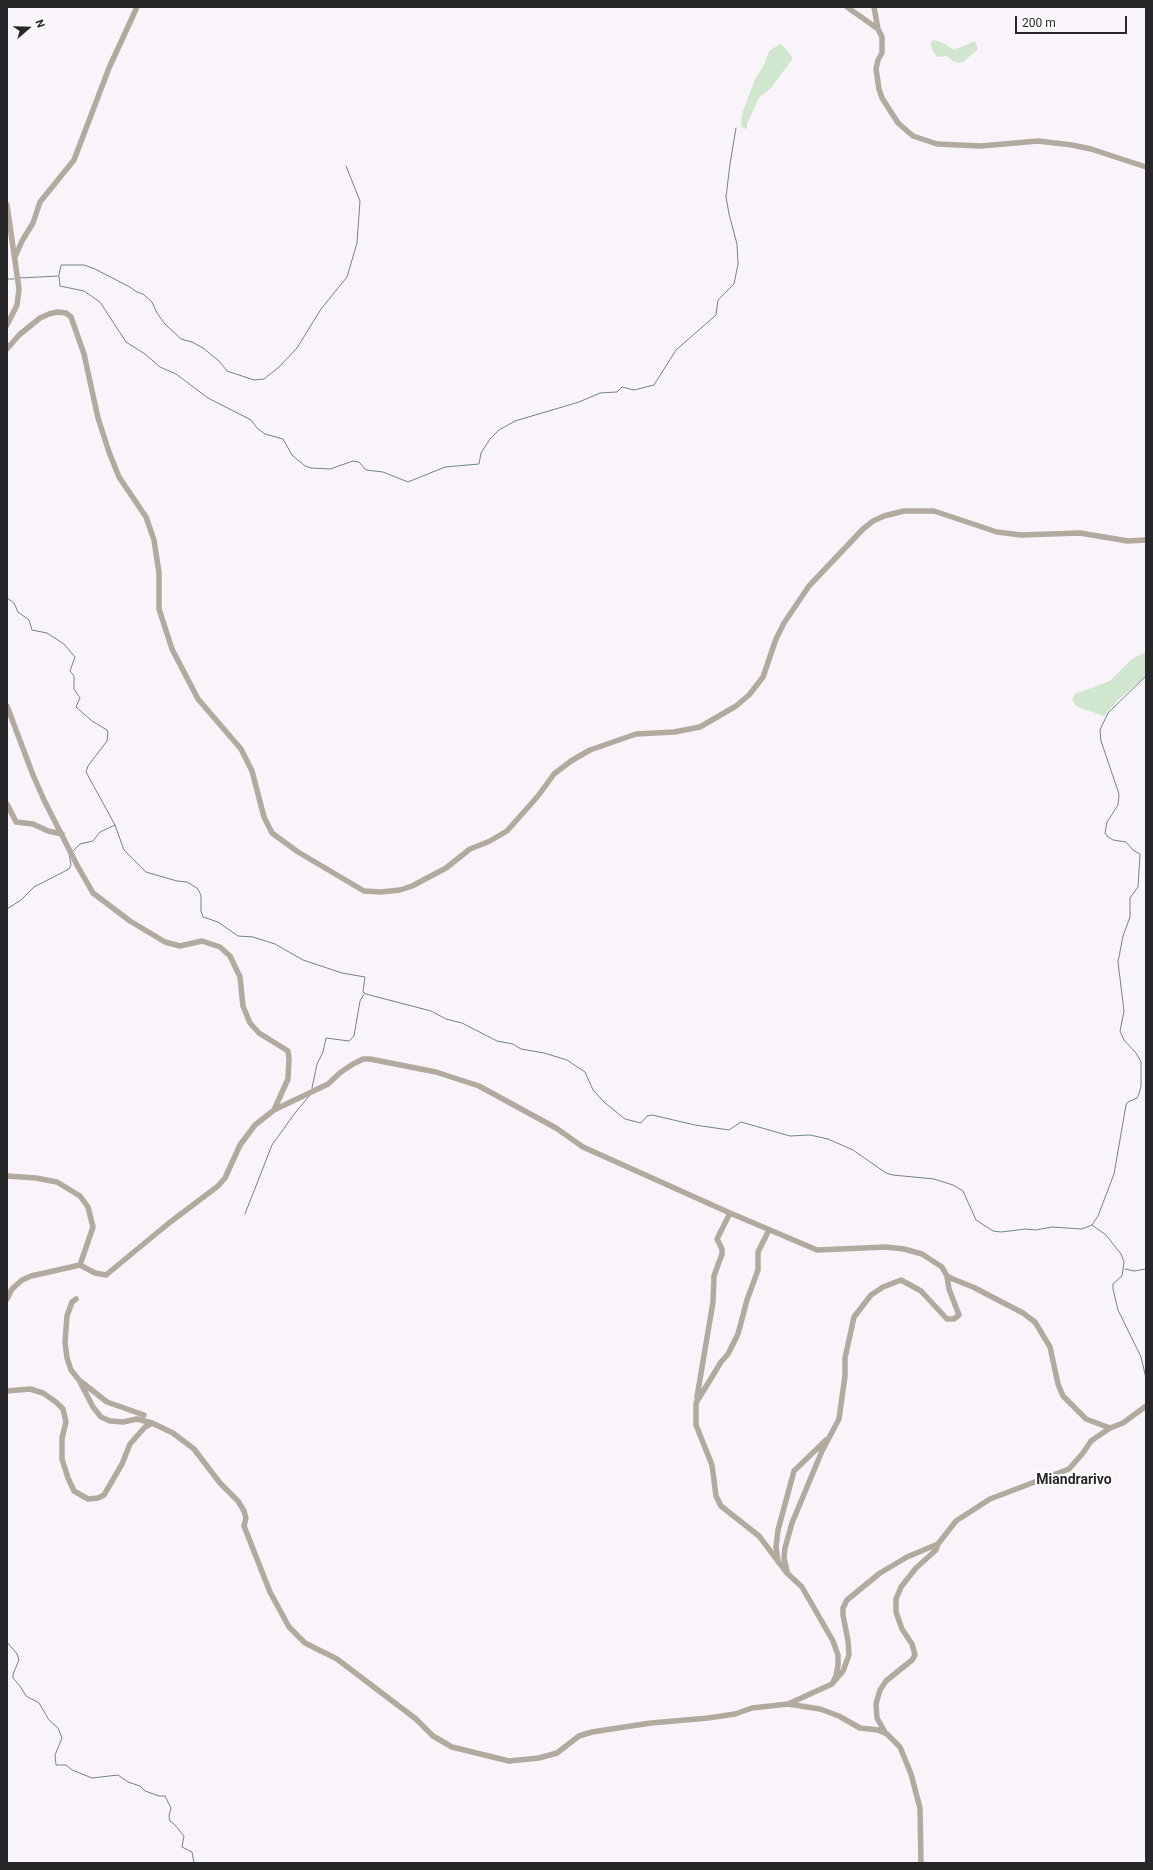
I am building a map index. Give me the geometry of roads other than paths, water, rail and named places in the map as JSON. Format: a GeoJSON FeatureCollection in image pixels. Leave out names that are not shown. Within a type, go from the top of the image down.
{"type":"FeatureCollection","features":[{"type":"Feature","properties":{"kind":"street"},"geometry":{"type":"LineString","coordinates":[[15,257],[22,241],[33,223],[40,202],[59,176],[74,160],[109,68],[137,7]]}},
{"type":"Feature","properties":{"kind":"street"},"geometry":{"type":"LineString","coordinates":[[847,7],[878,29]]}},
{"type":"Feature","properties":{"kind":"street"},"geometry":{"type":"LineString","coordinates":[[874,7],[883,46],[876,69],[879,89],[882,98],[898,123],[913,136],[937,144],[981,146],[1038,141],[1072,145],[1091,149],[1146,167]]}},
{"type":"Feature","properties":{"kind":"street"},"geometry":{"type":"LineString","coordinates":[[7,205],[18,282],[17,305],[7,325]]}},
{"type":"Feature","properties":{"kind":"street"},"geometry":{"type":"LineString","coordinates":[[7,349],[24,331],[40,318],[57,312],[66,313],[71,317],[84,354],[98,418],[109,452],[119,477],[146,517],[150,528],[159,573],[159,609],[172,649],[198,699],[241,749],[252,770],[264,817],[272,833],[298,852],[364,891],[381,892],[400,890],[412,886],[446,868],[470,849],[490,841],[507,831],[538,796],[554,774],[571,761],[590,750],[636,734],[674,732],[700,727],[736,706],[749,695],[763,677],[776,640],[784,623],[809,586],[863,529],[873,521],[884,516],[904,511],[934,511],[996,532],[1021,535],[1080,533],[1128,541],[1146,540]]}},
{"type":"Feature","properties":{"kind":"street"},"geometry":{"type":"LineString","coordinates":[[7,706],[33,775],[77,865],[93,893],[130,921],[165,942],[180,946],[202,941],[220,947],[230,956],[240,977],[243,1006],[250,1023],[259,1034],[288,1051],[288,1079],[274,1110]]}},
{"type":"Feature","properties":{"kind":"street"},"geometry":{"type":"LineString","coordinates":[[7,804],[16,822],[33,824],[48,831],[62,834]]}},
{"type":"Feature","properties":{"kind":"street"},"geometry":{"type":"LineString","coordinates":[[7,1299],[12,1289],[22,1280],[80,1264],[95,1273],[106,1275],[218,1186],[225,1178],[240,1145],[255,1126],[274,1110],[328,1084],[341,1072],[364,1059],[401,1064],[436,1072],[479,1086],[556,1128],[583,1147],[817,1250],[886,1247],[904,1249],[922,1254],[942,1267],[947,1276],[949,1289],[959,1315],[954,1319],[947,1319],[921,1291],[901,1280],[883,1287],[871,1295],[854,1317],[845,1358],[845,1376],[839,1419],[822,1451],[792,1523],[784,1555],[787,1574]]}},
{"type":"Feature","properties":{"kind":"street"},"geometry":{"type":"LineString","coordinates":[[7,1176],[36,1178],[57,1182],[80,1196],[88,1207],[93,1226],[80,1264]]}},
{"type":"Feature","properties":{"kind":"street"},"geometry":{"type":"LineString","coordinates":[[730,1213],[717,1239],[722,1249],[722,1254],[714,1276],[713,1302],[696,1403],[696,1425],[712,1465],[716,1496],[721,1506],[759,1536],[787,1574],[802,1587],[833,1641],[838,1655],[838,1665],[836,1676],[832,1684]]}},
{"type":"Feature","properties":{"kind":"street"},"geometry":{"type":"LineString","coordinates":[[696,1403],[721,1362],[728,1354],[738,1334],[746,1300],[758,1270],[758,1252],[769,1230]]}},
{"type":"Feature","properties":{"kind":"street"},"geometry":{"type":"LineString","coordinates":[[947,1276],[973,1287],[1023,1313],[1035,1322],[1050,1346],[1058,1384],[1063,1396],[1086,1418],[1110,1428]]}},
{"type":"Feature","properties":{"kind":"street"},"geometry":{"type":"LineString","coordinates":[[76,1299],[72,1302],[67,1316],[65,1342],[67,1358],[71,1370],[79,1380],[93,1407],[101,1417],[110,1421],[123,1422],[137,1419],[152,1423],[173,1433],[194,1449],[220,1483],[238,1501],[246,1518],[244,1526],[270,1592],[289,1627],[305,1643],[336,1659],[416,1719],[433,1736],[452,1746],[509,1761],[539,1758],[557,1752],[579,1736],[592,1732],[651,1723],[708,1718],[735,1714],[752,1708],[788,1704],[820,1709],[839,1716],[860,1728],[878,1730],[886,1734],[900,1747],[911,1774],[920,1808],[921,1863]]}},
{"type":"Feature","properties":{"kind":"street"},"geometry":{"type":"LineString","coordinates":[[79,1380],[107,1402],[144,1415]]}},
{"type":"Feature","properties":{"kind":"street"},"geometry":{"type":"LineString","coordinates":[[7,1391],[30,1389],[43,1393],[63,1409],[66,1422],[62,1438],[62,1459],[74,1491],[88,1499],[98,1498],[104,1495],[122,1464],[130,1444],[145,1427],[152,1423]]}},
{"type":"Feature","properties":{"kind":"street"},"geometry":{"type":"LineString","coordinates":[[886,1734],[877,1718],[876,1704],[880,1690],[886,1681],[912,1660],[915,1655],[912,1644],[902,1629],[896,1612],[896,1598],[901,1587],[916,1568],[936,1550],[938,1544],[956,1521],[990,1498],[1069,1469],[1091,1441],[1110,1428],[1123,1423],[1146,1406]]}},
{"type":"Feature","properties":{"kind":"street"},"geometry":{"type":"LineString","coordinates":[[778,1563],[776,1547],[778,1530],[794,1471],[830,1436]]}},
{"type":"Feature","properties":{"kind":"street"},"geometry":{"type":"LineString","coordinates":[[788,1704],[820,1691],[832,1684],[843,1671],[849,1655],[843,1615],[843,1608],[847,1600],[880,1573],[907,1557],[938,1544]]}},
{"type":"Feature","properties":{"kind":"waterway"},"geometry":{"type":"LineString","coordinates":[[19,278],[59,276],[60,286],[84,291],[100,302],[126,342],[145,354],[160,367],[176,374],[208,398],[251,420],[257,428],[265,434],[283,439],[292,455],[305,466],[311,468],[330,469],[353,461],[359,462],[366,470],[383,472],[408,482],[445,467],[479,464],[481,453],[490,439],[499,430],[515,421],[579,402],[600,393],[617,392],[622,387],[634,390],[654,385],[676,350],[716,315],[718,300],[734,284],[738,264],[737,244],[726,197],[736,128]]}},
{"type":"Feature","properties":{"kind":"waterway"},"geometry":{"type":"LineString","coordinates":[[59,275],[61,265],[84,265],[95,269],[143,294],[152,302],[157,313],[165,324],[181,339],[192,342],[203,348],[219,361],[227,371],[254,380],[264,379],[279,367],[297,348],[321,309],[347,277],[357,243],[360,201],[346,166]]}},
{"type":"Feature","properties":{"kind":"waterway"},"geometry":{"type":"LineString","coordinates":[[7,279],[14,279]]}},
{"type":"Feature","properties":{"kind":"waterway"},"geometry":{"type":"LineString","coordinates":[[7,598],[14,603],[18,612],[29,620],[32,630],[47,633],[64,644],[75,657],[70,671],[74,676],[74,689],[80,698],[76,707],[92,721],[107,730],[108,733],[107,741],[88,766],[86,772],[115,825],[124,850],[146,872],[177,881],[187,882],[197,888],[201,895],[201,911],[203,917],[218,922],[238,936],[253,937],[275,944],[303,960],[342,973],[365,977],[363,992],[366,994],[431,1011],[446,1019],[462,1023],[497,1041],[513,1044],[521,1049],[544,1053],[567,1060],[585,1072],[593,1090],[604,1102],[625,1119],[641,1123],[647,1116],[652,1115],[695,1125],[729,1130],[741,1122],[790,1136],[810,1135],[828,1139],[853,1150],[886,1173],[934,1179],[953,1185],[963,1191],[976,1220],[993,1231],[1001,1232],[1026,1229],[1036,1230],[1052,1227],[1082,1229],[1092,1225],[1098,1216],[1114,1174],[1126,1105],[1128,1102],[1137,1098],[1139,1094],[1141,1086],[1141,1062],[1136,1053],[1124,1040],[1120,1031],[1124,1011],[1118,962],[1123,936],[1130,917],[1130,898],[1138,887],[1140,854],[1133,850],[1126,842],[1113,840],[1105,833],[1107,822],[1118,805],[1119,794],[1101,741],[1100,730],[1108,713],[1146,676]]}},
{"type":"Feature","properties":{"kind":"waterway"},"geometry":{"type":"LineString","coordinates":[[73,851],[80,844],[93,841],[100,832],[115,825]]}},
{"type":"Feature","properties":{"kind":"waterway"},"geometry":{"type":"LineString","coordinates":[[7,909],[21,900],[34,887],[69,869],[71,865],[69,853]]}},
{"type":"Feature","properties":{"kind":"waterway"},"geometry":{"type":"LineString","coordinates":[[312,1088],[317,1064],[323,1052],[326,1038],[349,1041],[354,1036],[360,1001],[364,994]]}},
{"type":"Feature","properties":{"kind":"waterway"},"geometry":{"type":"LineString","coordinates":[[245,1214],[272,1145],[310,1095]]}},
{"type":"Feature","properties":{"kind":"waterway"},"geometry":{"type":"LineString","coordinates":[[1092,1225],[1106,1235],[1121,1254],[1124,1262],[1122,1276],[1113,1284],[1113,1289],[1118,1310],[1141,1357],[1146,1378]]}},
{"type":"Feature","properties":{"kind":"waterway"},"geometry":{"type":"LineString","coordinates":[[1125,1269],[1134,1271],[1146,1269]]}},
{"type":"Feature","properties":{"kind":"waterway"},"geometry":{"type":"LineString","coordinates":[[7,1642],[17,1654],[19,1660],[13,1674],[13,1678],[26,1696],[39,1703],[49,1720],[58,1728],[62,1738],[55,1755],[56,1765],[66,1765],[72,1770],[92,1778],[118,1775],[128,1782],[140,1786],[145,1791],[159,1796],[165,1796],[171,1808],[169,1816],[170,1821],[184,1836],[182,1847],[192,1852],[194,1863]]}},
{"type":"Feature","properties":{"kind":"district","name":"Miandrarivo"},"geometry":{"type":"Point","coordinates":[1074,1480]}}]}
